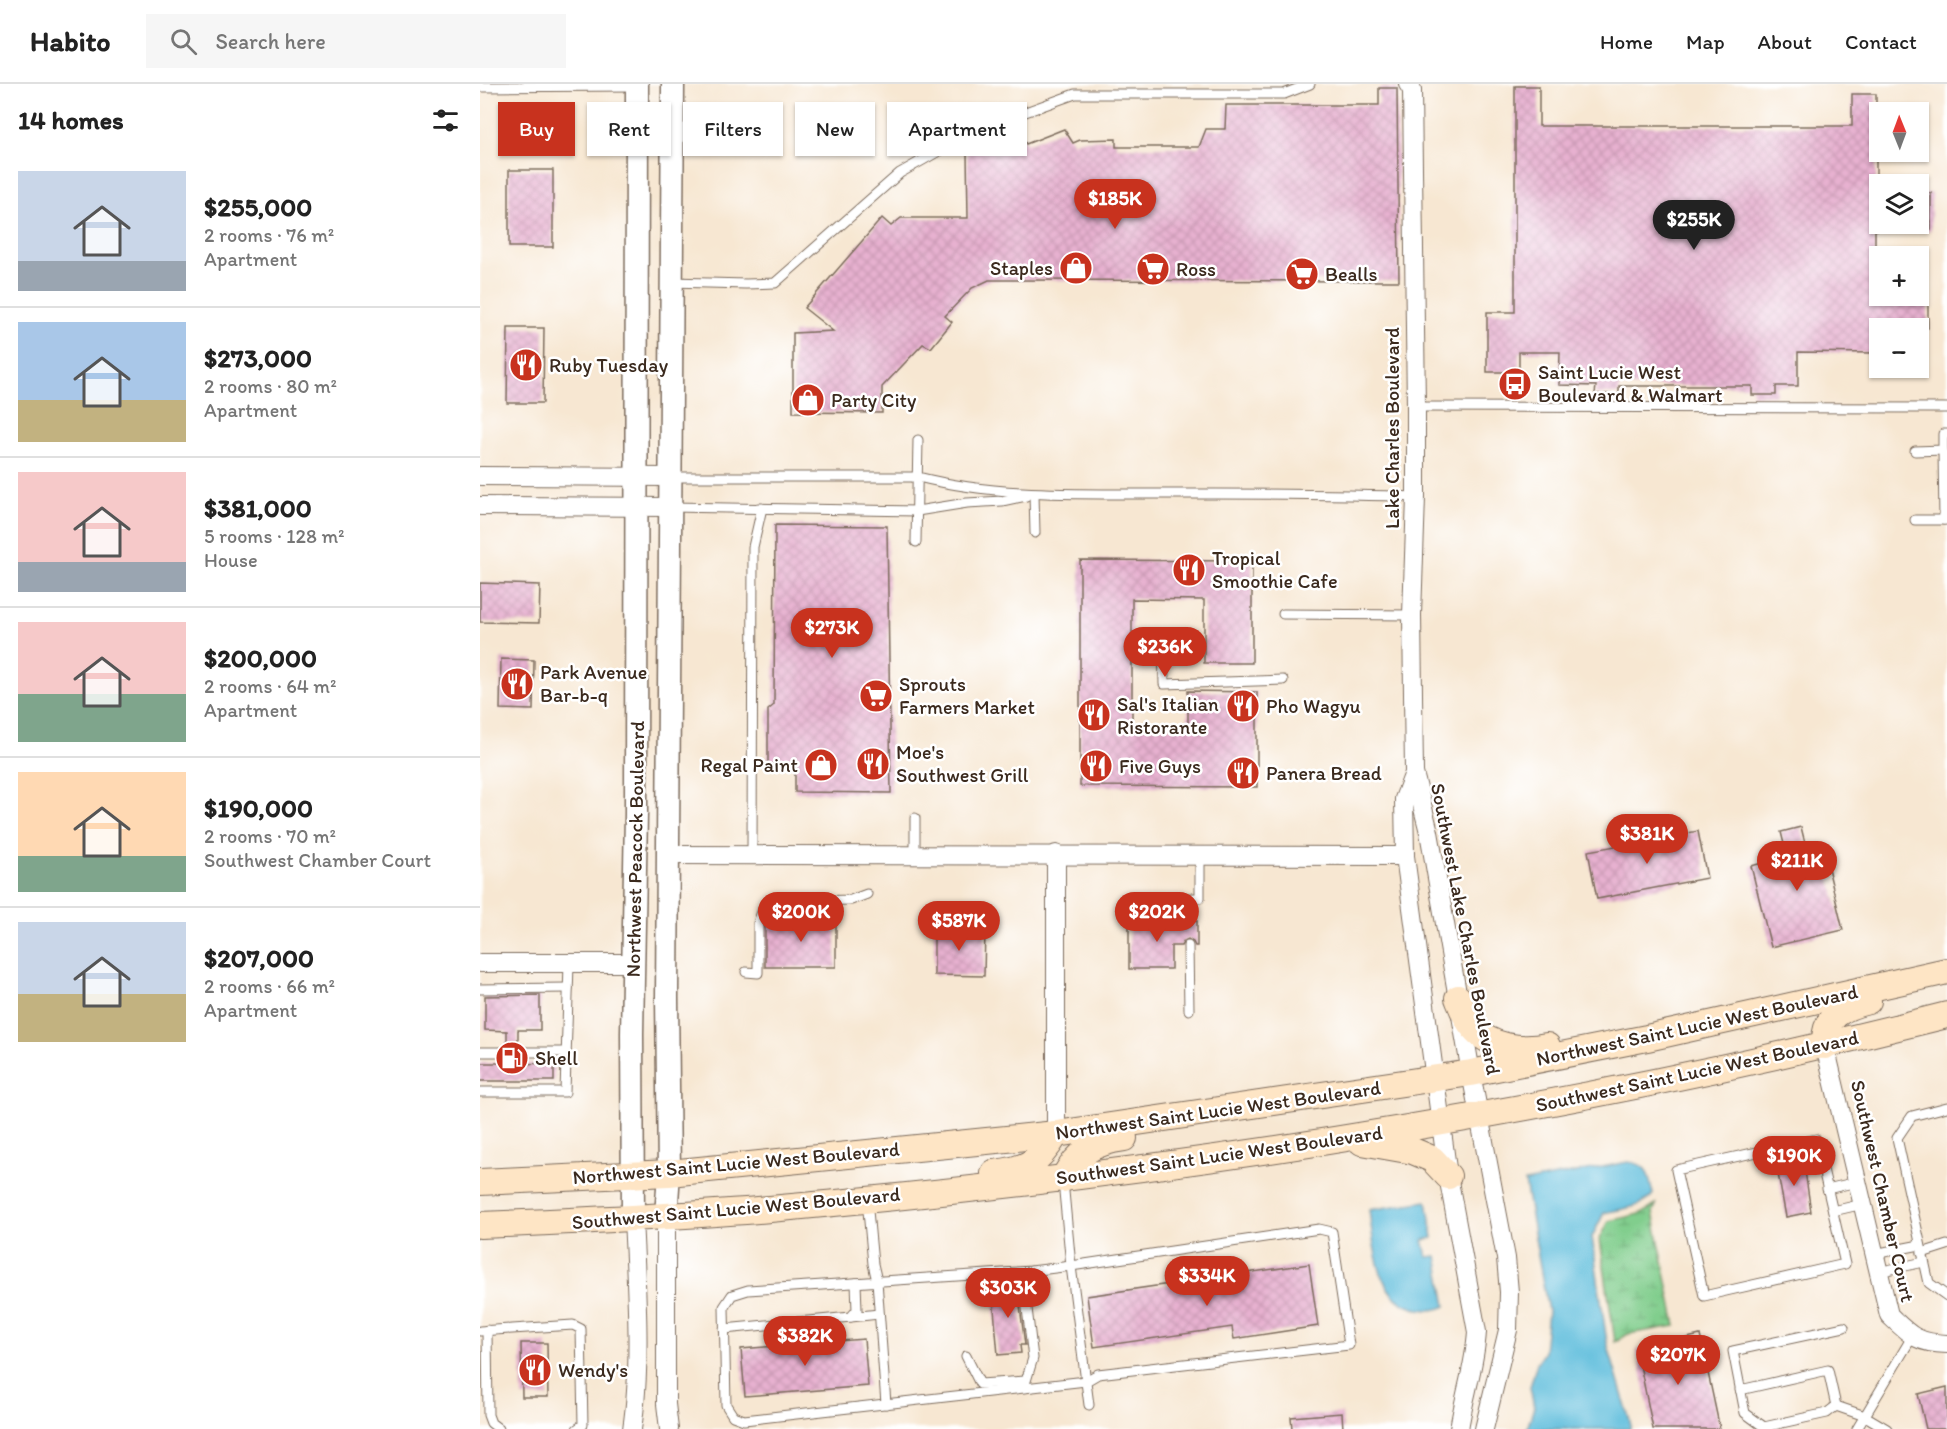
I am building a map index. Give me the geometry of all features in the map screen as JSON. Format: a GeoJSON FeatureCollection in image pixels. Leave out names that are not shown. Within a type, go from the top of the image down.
{"type":"FeatureCollection","features":[{"type":"Feature","properties":{"kind":"main road","name":"Northwest Saint Lucie West Boulevard"},"geometry":{"type":"LineString","coordinates":[[480,1182],[669,1173],[1056,1134],[1471,1073],[1674,1032],[1947,971]]}},
{"type":"Feature","properties":{"kind":"main road"},"geometry":{"type":"LineString","coordinates":[[1825,1046],[1824,1035],[1828,1024],[1850,1005],[1947,982]]}},
{"type":"Feature","properties":{"kind":"main road"},"geometry":{"type":"LineString","coordinates":[[1458,998],[1469,1021],[1482,1036],[1516,1047],[1538,1048],[1630,1031],[1674,1032]]}},
{"type":"Feature","properties":{"kind":"main road","name":"Southwest Saint Lucie West Boulevard"},"geometry":{"type":"LineString","coordinates":[[480,1225],[633,1218],[771,1208],[1063,1179],[1479,1117],[1825,1046],[1947,1015]]}},
{"type":"Feature","properties":{"kind":"main road"},"geometry":{"type":"LineString","coordinates":[[1063,1179],[1079,1155],[1095,1145],[1113,1140],[1331,1107],[1350,1091]]}},
{"type":"Feature","properties":{"kind":"main road"},"geometry":{"type":"LineString","coordinates":[[771,1208],[800,1194],[1021,1168],[1044,1153],[1056,1134]]}},
{"type":"Feature","properties":{"kind":"main road"},"geometry":{"type":"LineString","coordinates":[[1345,1137],[1371,1145],[1413,1150],[1432,1159],[1448,1176]]}},
{"type":"Feature","properties":{"kind":"street","name":"Northwest Peacock Boulevard"},"geometry":{"type":"LineString","coordinates":[[666,1216],[669,1173],[667,998],[673,84]]}},
{"type":"Feature","properties":{"kind":"street","name":"Lake Charles Boulevard"},"geometry":{"type":"LineString","coordinates":[[1408,84],[1412,90],[1416,407],[1412,615],[1414,772]]}},
{"type":"Feature","properties":{"kind":"street","name":"Northwest Peacock Boulevard"},"geometry":{"type":"LineString","coordinates":[[633,1218],[637,85]]}},
{"type":"Feature","properties":{"kind":"street"},"geometry":{"type":"LineString","coordinates":[[480,476],[671,477]]}},
{"type":"Feature","properties":{"kind":"street"},"geometry":{"type":"LineString","coordinates":[[480,506],[671,507]]}},
{"type":"Feature","properties":{"kind":"street","name":"Southwest Lake Charles Boulevard"},"geometry":{"type":"LineString","coordinates":[[1414,772],[1404,799],[1405,856],[1448,1176],[1477,1332],[1475,1356],[1459,1429]]}},
{"type":"Feature","properties":{"kind":"street","name":"Southwest Lake Charles Boulevard"},"geometry":{"type":"LineString","coordinates":[[1414,772],[1429,832],[1506,1258],[1509,1292],[1508,1330],[1484,1429]]}},
{"type":"Feature","properties":{"kind":"street"},"geometry":{"type":"LineString","coordinates":[[1056,854],[1056,1134]]}},
{"type":"Feature","properties":{"kind":"street"},"geometry":{"type":"LineString","coordinates":[[669,855],[1405,856]]}},
{"type":"Feature","properties":{"kind":"street"},"geometry":{"type":"LineString","coordinates":[[480,963],[634,963]]}},
{"type":"Feature","properties":{"kind":"street","name":"Southwest Chamber Court"},"geometry":{"type":"LineString","coordinates":[[1825,1046],[1889,1315],[1912,1337]]}},
{"type":"Feature","properties":{"kind":"street"},"geometry":{"type":"LineString","coordinates":[[666,1216],[666,1404],[669,1429]]}},
{"type":"Feature","properties":{"kind":"street"},"geometry":{"type":"LineString","coordinates":[[632,1429],[636,1386],[633,1218]]}},
{"type":"Feature","properties":{"kind":"street"},"geometry":{"type":"LineString","coordinates":[[1912,1337],[1937,1344],[1947,1344]]}},
{"type":"Feature","properties":{"kind":"lane"},"geometry":{"type":"LineString","coordinates":[[671,282],[746,285],[776,283],[900,173],[976,130],[1075,94],[1284,93],[1310,84]]}},
{"type":"Feature","properties":{"kind":"lane"},"geometry":{"type":"LineString","coordinates":[[480,87],[637,85]]}},
{"type":"Feature","properties":{"kind":"lane"},"geometry":{"type":"LineString","coordinates":[[1416,407],[1947,408]]}},
{"type":"Feature","properties":{"kind":"lane"},"geometry":{"type":"LineString","coordinates":[[1915,520],[1946,520],[1943,434],[1947,434]]}},
{"type":"Feature","properties":{"kind":"lane"},"geometry":{"type":"LineString","coordinates":[[916,542],[918,440]]}},
{"type":"Feature","properties":{"kind":"lane"},"geometry":{"type":"LineString","coordinates":[[1915,451],[1945,455]]}},
{"type":"Feature","properties":{"kind":"lane"},"geometry":{"type":"LineString","coordinates":[[671,477],[918,477],[940,483],[1034,494],[1284,494],[1416,497]]}},
{"type":"Feature","properties":{"kind":"lane"},"geometry":{"type":"LineString","coordinates":[[671,507],[917,511],[967,503],[1002,501],[1034,494]]}},
{"type":"Feature","properties":{"kind":"lane"},"geometry":{"type":"LineString","coordinates":[[1034,494],[1035,533]]}},
{"type":"Feature","properties":{"kind":"lane"},"geometry":{"type":"LineString","coordinates":[[752,855],[753,547],[760,508]]}},
{"type":"Feature","properties":{"kind":"lane"},"geometry":{"type":"LineString","coordinates":[[1283,614],[1412,615]]}},
{"type":"Feature","properties":{"kind":"lane"},"geometry":{"type":"LineString","coordinates":[[1163,638],[1164,684],[1283,680]]}},
{"type":"Feature","properties":{"kind":"lane"},"geometry":{"type":"LineString","coordinates":[[915,818],[915,855]]}},
{"type":"Feature","properties":{"kind":"lane"},"geometry":{"type":"LineString","coordinates":[[1187,921],[1187,898],[1200,898],[1200,855]]}},
{"type":"Feature","properties":{"kind":"lane"},"geometry":{"type":"LineString","coordinates":[[746,972],[758,973],[758,923],[763,909],[775,902],[851,900],[867,894]]}},
{"type":"Feature","properties":{"kind":"lane"},"geometry":{"type":"LineString","coordinates":[[1188,946],[1189,1011]]}},
{"type":"Feature","properties":{"kind":"lane"},"geometry":{"type":"LineString","coordinates":[[488,1081],[484,1092],[565,1092],[569,964]]}},
{"type":"Feature","properties":{"kind":"lane"},"geometry":{"type":"LineString","coordinates":[[480,989],[568,988]]}},
{"type":"Feature","properties":{"kind":"lane"},"geometry":{"type":"LineString","coordinates":[[487,1063],[484,1052],[507,1052]]}},
{"type":"Feature","properties":{"kind":"lane"},"geometry":{"type":"LineString","coordinates":[[518,1052],[566,1052]]}},
{"type":"Feature","properties":{"kind":"lane"},"geometry":{"type":"LineString","coordinates":[[534,1052],[534,1064]]}},
{"type":"Feature","properties":{"kind":"lane"},"geometry":{"type":"LineString","coordinates":[[512,1081],[512,1092]]}},
{"type":"Feature","properties":{"kind":"lane"},"geometry":{"type":"LineString","coordinates":[[534,1081],[534,1092]]}},
{"type":"Feature","properties":{"kind":"lane"},"geometry":{"type":"LineString","coordinates":[[1947,1107],[1912,1116],[1897,1138],[1929,1283],[1947,1296]]}},
{"type":"Feature","properties":{"kind":"lane"},"geometry":{"type":"LineString","coordinates":[[1816,1138],[1827,1189],[1845,1264],[1704,1296],[1676,1170],[1816,1138]]}},
{"type":"Feature","properties":{"kind":"lane"},"geometry":{"type":"LineString","coordinates":[[1063,1179],[1071,1266],[1089,1405]]}},
{"type":"Feature","properties":{"kind":"lane"},"geometry":{"type":"LineString","coordinates":[[1827,1189],[1857,1182]]}},
{"type":"Feature","properties":{"kind":"lane"},"geometry":{"type":"LineString","coordinates":[[867,1198],[873,1264],[877,1281],[886,1404]]}},
{"type":"Feature","properties":{"kind":"lane"},"geometry":{"type":"LineString","coordinates":[[1833,1211],[1863,1204]]}},
{"type":"Feature","properties":{"kind":"lane"},"geometry":{"type":"LineString","coordinates":[[1319,1229],[1332,1232],[1349,1345],[1098,1374],[1086,1381],[886,1404],[744,1424],[733,1416],[726,1405],[724,1307],[732,1295],[748,1290],[1031,1271],[1319,1229]]}},
{"type":"Feature","properties":{"kind":"lane"},"geometry":{"type":"LineString","coordinates":[[1876,1263],[1947,1245]]}},
{"type":"Feature","properties":{"kind":"lane"},"geometry":{"type":"LineString","coordinates":[[1876,1263],[1922,1253]]}},
{"type":"Feature","properties":{"kind":"lane"},"geometry":{"type":"LineString","coordinates":[[966,1356],[980,1384],[1026,1381],[1033,1358],[1025,1292],[1031,1271]]}},
{"type":"Feature","properties":{"kind":"lane"},"geometry":{"type":"LineString","coordinates":[[851,1317],[857,1310],[856,1283]]}},
{"type":"Feature","properties":{"kind":"lane"},"geometry":{"type":"LineString","coordinates":[[724,1329],[879,1314]]}},
{"type":"Feature","properties":{"kind":"lane"},"geometry":{"type":"LineString","coordinates":[[500,1429],[491,1423],[488,1415],[484,1330],[573,1325],[581,1329],[583,1425],[577,1429]]}},
{"type":"Feature","properties":{"kind":"lane"},"geometry":{"type":"LineString","coordinates":[[1836,1406],[1827,1413],[1764,1427],[1745,1413],[1733,1351],[1844,1327]]}},
{"type":"Feature","properties":{"kind":"lane"},"geometry":{"type":"LineString","coordinates":[[1857,1429],[1912,1337]]}},
{"type":"Feature","properties":{"kind":"lane"},"geometry":{"type":"LineString","coordinates":[[1740,1390],[1828,1370],[1836,1406]]}},
{"type":"Feature","properties":{"kind":"lane"},"geometry":{"type":"LineString","coordinates":[[1836,1406],[1865,1416],[1887,1429]]}},
{"type":"Feature","properties":{"kind":"green space"},"geometry":{"type":"Polygon","coordinates":[[[1657,1203],[1653,1212],[1676,1326],[1628,1334],[1615,1342],[1600,1239],[1609,1221],[1641,1213],[1657,1203]]]}},
{"type":"Feature","properties":{"kind":"water"},"geometry":{"type":"Polygon","coordinates":[[[1628,1162],[1644,1168],[1649,1176],[1653,1194],[1638,1205],[1604,1213],[1592,1237],[1607,1343],[1630,1421],[1630,1429],[1527,1429],[1534,1407],[1530,1387],[1537,1363],[1544,1352],[1548,1311],[1525,1182],[1628,1162]]]}},
{"type":"Feature","properties":{"kind":"water"},"geometry":{"type":"Polygon","coordinates":[[[1427,1201],[1433,1238],[1423,1240],[1427,1257],[1437,1256],[1446,1306],[1433,1310],[1419,1309],[1405,1304],[1394,1296],[1386,1284],[1376,1255],[1369,1210],[1427,1201]]]}},
{"type":"Feature","properties":{"kind":"building"},"geometry":{"type":"Polygon","coordinates":[[[1515,86],[1539,86],[1539,126],[1852,126],[1852,94],[1876,94],[1876,102],[1869,102],[1869,162],[1876,162],[1876,174],[1869,174],[1869,234],[1875,234],[1875,246],[1869,246],[1869,306],[1928,306],[1928,318],[1869,318],[1869,353],[1798,352],[1798,386],[1776,386],[1776,395],[1752,395],[1752,386],[1619,386],[1619,394],[1595,394],[1596,386],[1559,385],[1560,352],[1519,352],[1519,372],[1487,372],[1487,312],[1515,312],[1515,86]]]}},
{"type":"Feature","properties":{"kind":"building"},"geometry":{"type":"Polygon","coordinates":[[[1379,88],[1397,88],[1399,281],[989,280],[972,288],[945,316],[952,322],[931,348],[923,344],[882,387],[882,413],[793,412],[793,333],[833,331],[804,308],[882,218],[891,226],[901,218],[968,218],[967,156],[1027,156],[1027,144],[1064,129],[1073,143],[1080,140],[1116,139],[1116,147],[1199,147],[1206,129],[1225,129],[1226,105],[1379,105],[1379,88]]]}},
{"type":"Feature","properties":{"kind":"building"},"geometry":{"type":"Polygon","coordinates":[[[509,170],[553,170],[553,247],[509,247],[509,170]]]}},
{"type":"Feature","properties":{"kind":"building"},"geometry":{"type":"Polygon","coordinates":[[[1929,193],[1931,193],[1931,230],[1929,230],[1929,193]]]}},
{"type":"Feature","properties":{"kind":"building","name":"Ruby Tuesday"},"geometry":{"type":"Polygon","coordinates":[[[508,328],[544,328],[543,403],[507,403],[508,328]]]}},
{"type":"Feature","properties":{"kind":"building"},"geometry":{"type":"Polygon","coordinates":[[[775,525],[887,526],[891,793],[795,792],[795,764],[768,764],[768,710],[774,705],[775,525]]]}},
{"type":"Feature","properties":{"kind":"building"},"geometry":{"type":"Polygon","coordinates":[[[1080,560],[1252,561],[1252,663],[1204,663],[1204,600],[1132,599],[1132,727],[1188,727],[1188,691],[1257,692],[1257,787],[1080,786],[1080,560]]]}},
{"type":"Feature","properties":{"kind":"building"},"geometry":{"type":"Polygon","coordinates":[[[480,583],[540,585],[539,623],[480,622],[480,583]]]}},
{"type":"Feature","properties":{"kind":"building","name":"Park Avenue Bar-b-q"},"geometry":{"type":"Polygon","coordinates":[[[501,659],[534,660],[533,710],[500,709],[501,659]]]}},
{"type":"Feature","properties":{"kind":"building"},"geometry":{"type":"Polygon","coordinates":[[[1801,827],[1806,847],[1822,843],[1843,930],[1771,947],[1751,866],[1770,861],[1769,856],[1786,852],[1781,832],[1801,827]]]}},
{"type":"Feature","properties":{"kind":"building"},"geometry":{"type":"Polygon","coordinates":[[[1698,831],[1707,878],[1597,899],[1588,851],[1698,831]]]}},
{"type":"Feature","properties":{"kind":"building"},"geometry":{"type":"Polygon","coordinates":[[[767,919],[836,919],[836,967],[765,967],[767,919]]]}},
{"type":"Feature","properties":{"kind":"building"},"geometry":{"type":"Polygon","coordinates":[[[1129,921],[1180,921],[1186,928],[1197,921],[1197,946],[1188,939],[1181,946],[1171,946],[1171,969],[1129,969],[1129,921]]]}},
{"type":"Feature","properties":{"kind":"building"},"geometry":{"type":"Polygon","coordinates":[[[934,929],[985,929],[984,976],[934,975],[934,929]]]}},
{"type":"Feature","properties":{"kind":"building"},"geometry":{"type":"Polygon","coordinates":[[[540,995],[540,1030],[518,1030],[518,1045],[513,1048],[507,1045],[507,1031],[485,1030],[485,996],[540,995]]]}},
{"type":"Feature","properties":{"kind":"building","name":"Shell"},"geometry":{"type":"Polygon","coordinates":[[[513,1056],[518,1059],[518,1064],[554,1063],[554,1081],[480,1081],[480,1063],[507,1063],[507,1059],[513,1056]]]}},
{"type":"Feature","properties":{"kind":"building"},"geometry":{"type":"Polygon","coordinates":[[[1803,1157],[1811,1212],[1786,1217],[1776,1163],[1803,1157]]]}},
{"type":"Feature","properties":{"kind":"building"},"geometry":{"type":"Polygon","coordinates":[[[1309,1264],[1318,1326],[1234,1339],[1232,1327],[1094,1347],[1087,1296],[1309,1264]]]}},
{"type":"Feature","properties":{"kind":"building"},"geometry":{"type":"Polygon","coordinates":[[[1017,1284],[1025,1345],[1020,1345],[1021,1353],[998,1355],[992,1286],[1017,1284]]]}},
{"type":"Feature","properties":{"kind":"building"},"geometry":{"type":"Polygon","coordinates":[[[1700,1335],[1720,1429],[1653,1429],[1637,1350],[1700,1335]]]}},
{"type":"Feature","properties":{"kind":"building"},"geometry":{"type":"Polygon","coordinates":[[[864,1339],[868,1386],[745,1396],[741,1349],[864,1339]]]}},
{"type":"Feature","properties":{"kind":"building","name":"Wendy's"},"geometry":{"type":"Polygon","coordinates":[[[521,1343],[547,1343],[548,1397],[522,1397],[521,1343]]]}},
{"type":"Feature","properties":{"kind":"building"},"geometry":{"type":"Polygon","coordinates":[[[1947,1387],[1947,1429],[1926,1429],[1918,1394],[1947,1387]]]}},
{"type":"Feature","properties":{"kind":"building"},"geometry":{"type":"Polygon","coordinates":[[[1342,1413],[1343,1429],[1292,1429],[1291,1417],[1342,1413]]]}},
{"type":"Feature","properties":{"kind":"place","name":"Staples"},"geometry":{"type":"Point","coordinates":[1076,268]}},
{"type":"Feature","properties":{"kind":"place","name":"Ross"},"geometry":{"type":"Point","coordinates":[1153,269]}},
{"type":"Feature","properties":{"kind":"place","name":"Bealls"},"geometry":{"type":"Point","coordinates":[1302,274]}},
{"type":"Feature","properties":{"kind":"place","name":"Ruby Tuesday"},"geometry":{"type":"Point","coordinates":[526,365]}},
{"type":"Feature","properties":{"kind":"place","name":"Saint Lucie West Boulevard & Walmart"},"geometry":{"type":"Point","coordinates":[1515,384]}},
{"type":"Feature","properties":{"kind":"place","name":"Party City"},"geometry":{"type":"Point","coordinates":[808,400]}},
{"type":"Feature","properties":{"kind":"place","name":"Tropical Smoothie Cafe"},"geometry":{"type":"Point","coordinates":[1189,570]}},
{"type":"Feature","properties":{"kind":"place","name":"Park Avenue Bar-b-q"},"geometry":{"type":"Point","coordinates":[517,684]}},
{"type":"Feature","properties":{"kind":"place","name":"Sprouts Farmers Market"},"geometry":{"type":"Point","coordinates":[876,696]}},
{"type":"Feature","properties":{"kind":"place","name":"Pho Wagyu"},"geometry":{"type":"Point","coordinates":[1243,706]}},
{"type":"Feature","properties":{"kind":"place","name":"Sal's Italian Ristorante"},"geometry":{"type":"Point","coordinates":[1094,715]}},
{"type":"Feature","properties":{"kind":"place","name":"Moe's Southwest Grill"},"geometry":{"type":"Point","coordinates":[873,764]}},
{"type":"Feature","properties":{"kind":"place","name":"Regal Paint"},"geometry":{"type":"Point","coordinates":[821,765]}},
{"type":"Feature","properties":{"kind":"place","name":"Five Guys"},"geometry":{"type":"Point","coordinates":[1096,766]}},
{"type":"Feature","properties":{"kind":"place","name":"Panera Bread"},"geometry":{"type":"Point","coordinates":[1243,773]}},
{"type":"Feature","properties":{"kind":"place","name":"Shell"},"geometry":{"type":"Point","coordinates":[512,1058]}},
{"type":"Feature","properties":{"kind":"place","name":"Wendy's"},"geometry":{"type":"Point","coordinates":[535,1370]}}]}
